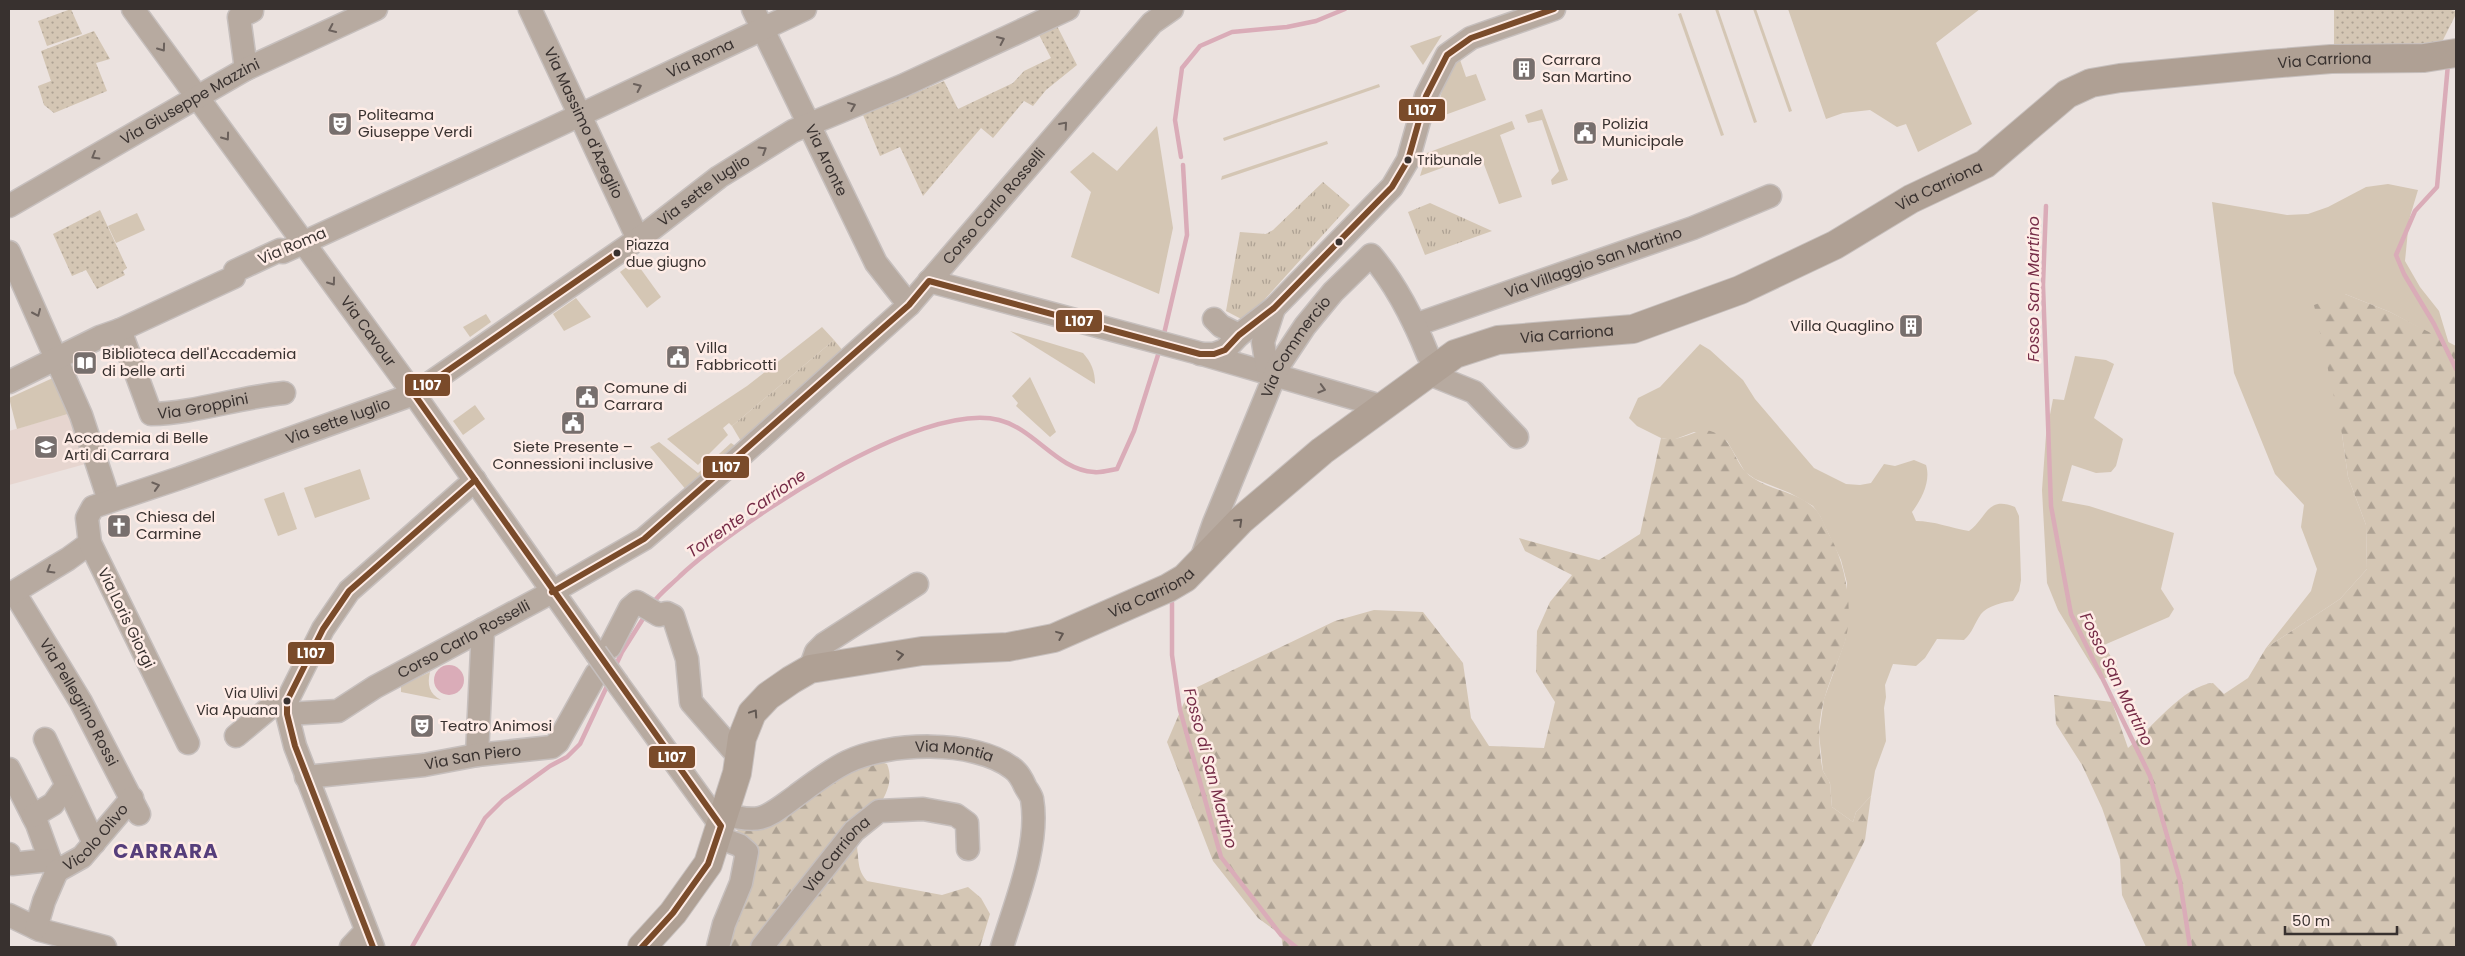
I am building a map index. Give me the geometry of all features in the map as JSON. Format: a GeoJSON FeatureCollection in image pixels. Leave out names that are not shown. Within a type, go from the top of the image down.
{"type":"FeatureCollection","features":[{"type":"Feature","properties":{"kind":"main road","name":"Via Carriona"},"geometry":{"type":"LineString","coordinates":[[642,947],[691,890],[708,864],[737,773],[742,738],[752,713],[768,696],[810,669],[928,650],[1008,647],[1054,638],[1168,588],[1185,578],[1241,520],[1292,476],[1381,406],[1427,364],[1498,340],[1633,330],[1781,273],[1835,245],[1911,199],[1985,164],[2067,94],[2091,83],[2120,78],[2331,59],[2424,58],[2454,49]]}},
{"type":"Feature","properties":{"kind":"street","name":"Via Cavour"},"geometry":{"type":"LineString","coordinates":[[133,9],[414,394],[552,592],[721,826]]}},
{"type":"Feature","properties":{"kind":"street"},"geometry":{"type":"LineString","coordinates":[[246,70],[239,16],[252,11],[252,9]]}},
{"type":"Feature","properties":{"kind":"street","name":"Via Giuseppe Mazzini"},"geometry":{"type":"LineString","coordinates":[[9,206],[246,70],[352,14],[376,9]]}},
{"type":"Feature","properties":{"kind":"street","name":"Via Massimo d'Azeglio"},"geometry":{"type":"LineString","coordinates":[[530,9],[587,111],[638,239]]}},
{"type":"Feature","properties":{"kind":"street","name":"Via Roma"},"geometry":{"type":"LineString","coordinates":[[9,382],[58,360],[100,337],[120,330],[234,277],[235,271],[280,250],[283,252],[435,189],[479,162],[587,111],[758,19],[805,9]]}},
{"type":"Feature","properties":{"kind":"street","name":"Via sette luglio"},"geometry":{"type":"LineString","coordinates":[[109,500],[180,478],[414,394],[638,239],[719,177],[807,124],[902,86],[1037,15],[1068,9]]}},
{"type":"Feature","properties":{"kind":"street","name":"Corso Carlo Rosselli"},"geometry":{"type":"LineString","coordinates":[[287,708],[338,711],[362,695],[552,592],[644,539],[748,450],[909,305],[1152,23],[1172,9]]}},
{"type":"Feature","properties":{"kind":"street"},"geometry":{"type":"LineString","coordinates":[[1198,353],[1214,354],[1225,350],[1238,335],[1274,308],[1376,204],[1401,175],[1408,160],[1426,96],[1447,55],[1472,38],[1554,9]]}},
{"type":"Feature","properties":{"kind":"street","name":"Via Aronte"},"geometry":{"type":"LineString","coordinates":[[758,19],[876,264],[909,305]]}},
{"type":"Feature","properties":{"kind":"street","name":"Via Villaggio San Martino"},"geometry":{"type":"LineString","coordinates":[[1415,325],[1693,228],[1770,196]]}},
{"type":"Feature","properties":{"kind":"street"},"geometry":{"type":"LineString","coordinates":[[9,252],[17,289],[58,360],[81,415],[109,500]]}},
{"type":"Feature","properties":{"kind":"street","name":"Via Commercio"},"geometry":{"type":"LineString","coordinates":[[1200,561],[1272,374],[1285,354],[1333,292],[1371,255],[1388,274],[1415,325],[1427,364]]}},
{"type":"Feature","properties":{"kind":"street"},"geometry":{"type":"LineString","coordinates":[[929,282],[1198,353],[1381,406]]}},
{"type":"Feature","properties":{"kind":"street"},"geometry":{"type":"LineString","coordinates":[[1272,374],[1264,354],[1266,329],[1274,308]]}},
{"type":"Feature","properties":{"kind":"street"},"geometry":{"type":"LineString","coordinates":[[1227,362],[1242,354],[1249,346],[1274,308]]}},
{"type":"Feature","properties":{"kind":"street"},"geometry":{"type":"LineString","coordinates":[[1214,319],[1221,326],[1238,335]]}},
{"type":"Feature","properties":{"kind":"street"},"geometry":{"type":"LineString","coordinates":[[1266,329],[1276,347],[1285,354]]}},
{"type":"Feature","properties":{"kind":"street","name":"Via Groppini"},"geometry":{"type":"LineString","coordinates":[[120,330],[151,414],[204,408],[262,395],[284,393]]}},
{"type":"Feature","properties":{"kind":"street"},"geometry":{"type":"LineString","coordinates":[[1427,364],[1474,392],[1517,437]]}},
{"type":"Feature","properties":{"kind":"street"},"geometry":{"type":"LineString","coordinates":[[363,942],[306,777],[287,708],[324,629],[348,591],[475,480]]}},
{"type":"Feature","properties":{"kind":"street","name":"Via Loris Giorgi"},"geometry":{"type":"LineString","coordinates":[[109,500],[93,507],[86,518],[82,541],[188,743]]}},
{"type":"Feature","properties":{"kind":"street"},"geometry":{"type":"LineString","coordinates":[[11,593],[68,559],[82,541]]}},
{"type":"Feature","properties":{"kind":"street"},"geometry":{"type":"LineString","coordinates":[[810,669],[816,652],[824,644],[917,584]]}},
{"type":"Feature","properties":{"kind":"street","name":"Via Pellegrino Rossi"},"geometry":{"type":"LineString","coordinates":[[11,593],[81,702],[135,806]]}},
{"type":"Feature","properties":{"kind":"street","name":"Via San Piero"},"geometry":{"type":"LineString","coordinates":[[306,777],[552,747],[558,742],[601,658],[633,605],[659,615],[667,612],[673,616],[687,659],[691,702],[739,757]]}},
{"type":"Feature","properties":{"kind":"street"},"geometry":{"type":"LineString","coordinates":[[478,755],[483,629]]}},
{"type":"Feature","properties":{"kind":"street"},"geometry":{"type":"LineString","coordinates":[[236,736],[272,706],[287,708]]}},
{"type":"Feature","properties":{"kind":"street"},"geometry":{"type":"LineString","coordinates":[[45,739],[94,843]]}},
{"type":"Feature","properties":{"kind":"street","name":"Via Montia"},"geometry":{"type":"LineString","coordinates":[[721,826],[742,819],[758,818],[775,813],[796,796],[847,762],[885,750],[926,747],[956,748],[991,757],[1012,768],[1020,775],[1032,798],[1032,840],[1002,947]]}},
{"type":"Feature","properties":{"kind":"street"},"geometry":{"type":"LineString","coordinates":[[9,769],[33,816],[53,866],[36,928]]}},
{"type":"Feature","properties":{"kind":"street"},"geometry":{"type":"LineString","coordinates":[[33,816],[53,804],[66,786]]}},
{"type":"Feature","properties":{"kind":"street","name":"Vicolo Olivo"},"geometry":{"type":"LineString","coordinates":[[53,866],[82,857],[94,843],[135,806]]}},
{"type":"Feature","properties":{"kind":"street","name":"Via Carriona"},"geometry":{"type":"LineString","coordinates":[[762,947],[854,830],[879,811],[923,809],[956,814],[967,823],[968,849]]}},
{"type":"Feature","properties":{"kind":"street"},"geometry":{"type":"LineString","coordinates":[[718,947],[724,924],[741,883],[746,852],[721,826]]}},
{"type":"Feature","properties":{"kind":"street"},"geometry":{"type":"LineString","coordinates":[[9,854],[12,864],[53,866]]}},
{"type":"Feature","properties":{"kind":"street"},"geometry":{"type":"LineString","coordinates":[[9,915],[36,928],[105,947]]}},
{"type":"Feature","properties":{"kind":"shaded area","name":"Accademia di Belle Arti di Carrara"},"geometry":{"type":"Polygon","coordinates":[[[71,413],[89,463],[9,485],[9,431],[71,413]]]}},
{"type":"Feature","properties":{"kind":"shaded area"},"geometry":{"type":"Polygon","coordinates":[[[449,665],[460,669],[464,680],[460,691],[449,695],[438,691],[434,680],[438,669],[449,665]]]}},
{"type":"Feature","properties":{"kind":"green space"},"geometry":{"type":"Polygon","coordinates":[[[71,9],[82,34],[47,46],[38,21],[71,9]]]}},
{"type":"Feature","properties":{"kind":"green space"},"geometry":{"type":"Polygon","coordinates":[[[1715,9],[1718,9],[1757,122],[1754,123],[1715,9]]]}},
{"type":"Feature","properties":{"kind":"green space"},"geometry":{"type":"Polygon","coordinates":[[[1753,9],[1756,9],[1792,111],[1789,112],[1753,9]]]}},
{"type":"Feature","properties":{"kind":"green space"},"geometry":{"type":"Polygon","coordinates":[[[1788,9],[1980,9],[1936,43],[1972,124],[1918,152],[1906,124],[1897,127],[1870,110],[1843,113],[1826,119],[1788,9]]]}},
{"type":"Feature","properties":{"kind":"green space"},"geometry":{"type":"Polygon","coordinates":[[[2334,9],[2446,9],[2456,11],[2456,14],[2442,42],[2435,48],[2349,52],[2348,45],[2334,45],[2334,9]]]}},
{"type":"Feature","properties":{"kind":"green space"},"geometry":{"type":"Polygon","coordinates":[[[1681,13],[1724,135],[1721,136],[1678,14],[1681,13]]]}},
{"type":"Feature","properties":{"kind":"green space"},"geometry":{"type":"Polygon","coordinates":[[[1055,22],[1077,65],[1046,90],[1033,106],[1024,101],[993,138],[981,128],[923,196],[900,147],[880,156],[863,115],[944,81],[958,109],[1013,83],[1024,71],[1051,58],[1037,31],[1055,22]]]}},
{"type":"Feature","properties":{"kind":"green space"},"geometry":{"type":"Polygon","coordinates":[[[94,31],[110,59],[96,63],[107,91],[54,113],[44,105],[38,86],[51,81],[41,51],[94,31]]]}},
{"type":"Feature","properties":{"kind":"green space"},"geometry":{"type":"Polygon","coordinates":[[[1442,35],[1423,65],[1410,46],[1442,35]]]}},
{"type":"Feature","properties":{"kind":"green space"},"geometry":{"type":"Polygon","coordinates":[[[1459,57],[1466,77],[1476,74],[1486,100],[1434,119],[1444,84],[1459,57]]]}},
{"type":"Feature","properties":{"kind":"green space"},"geometry":{"type":"Polygon","coordinates":[[[1379,84],[1380,87],[1224,141],[1223,138],[1379,84]]]}},
{"type":"Feature","properties":{"kind":"green space"},"geometry":{"type":"Polygon","coordinates":[[[1542,109],[1568,180],[1552,185],[1551,180],[1559,171],[1542,120],[1528,123],[1525,115],[1542,109]]]}},
{"type":"Feature","properties":{"kind":"green space"},"geometry":{"type":"Polygon","coordinates":[[[1512,121],[1515,129],[1500,135],[1522,197],[1499,204],[1480,154],[1420,176],[1427,153],[1512,121]]]}},
{"type":"Feature","properties":{"kind":"green space"},"geometry":{"type":"Polygon","coordinates":[[[1157,126],[1173,228],[1159,294],[1071,257],[1091,192],[1070,172],[1093,152],[1117,171],[1157,126]]]}},
{"type":"Feature","properties":{"kind":"green space"},"geometry":{"type":"Polygon","coordinates":[[[1327,141],[1328,144],[1221,180],[1222,176],[1327,141]]]}},
{"type":"Feature","properties":{"kind":"green space"},"geometry":{"type":"Polygon","coordinates":[[[1323,182],[1350,205],[1245,321],[1226,311],[1240,232],[1266,234],[1273,230],[1323,182]]]}},
{"type":"Feature","properties":{"kind":"green space"},"geometry":{"type":"Polygon","coordinates":[[[2388,184],[2418,190],[2409,220],[2405,261],[2420,287],[2439,311],[2449,344],[2390,312],[2345,294],[2342,434],[2348,477],[2366,525],[2367,569],[2340,599],[2266,648],[2311,591],[2317,569],[2301,527],[2304,505],[2275,474],[2234,373],[2212,202],[2287,215],[2308,214],[2328,207],[2366,187],[2388,184]]]}},
{"type":"Feature","properties":{"kind":"green space"},"geometry":{"type":"Polygon","coordinates":[[[1430,203],[1492,231],[1425,255],[1408,212],[1430,203]]]}},
{"type":"Feature","properties":{"kind":"green space"},"geometry":{"type":"Polygon","coordinates":[[[100,210],[127,268],[123,271],[125,275],[97,289],[86,270],[72,276],[53,234],[100,210]]]}},
{"type":"Feature","properties":{"kind":"green space"},"geometry":{"type":"Polygon","coordinates":[[[137,213],[145,230],[116,243],[108,226],[137,213]]]}},
{"type":"Feature","properties":{"kind":"green space"},"geometry":{"type":"Polygon","coordinates":[[[635,261],[661,297],[647,308],[620,272],[635,261]]]}},
{"type":"Feature","properties":{"kind":"green space"},"geometry":{"type":"Polygon","coordinates":[[[2345,294],[2390,312],[2456,346],[2456,947],[2146,947],[2122,895],[2120,859],[2102,808],[2082,765],[2056,724],[2054,695],[2112,702],[2128,748],[2191,691],[2213,683],[2224,694],[2248,678],[2266,648],[2340,599],[2367,569],[2366,525],[2348,477],[2342,434],[2314,305],[2345,294]]]}},
{"type":"Feature","properties":{"kind":"green space"},"geometry":{"type":"Polygon","coordinates":[[[576,298],[591,317],[564,331],[553,314],[576,298]]]}},
{"type":"Feature","properties":{"kind":"green space"},"geometry":{"type":"Polygon","coordinates":[[[486,314],[491,322],[470,337],[463,327],[486,314]]]}},
{"type":"Feature","properties":{"kind":"green space"},"geometry":{"type":"Polygon","coordinates":[[[822,327],[834,340],[732,426],[729,423],[723,428],[728,435],[698,465],[667,439],[747,386],[822,327]]]}},
{"type":"Feature","properties":{"kind":"green space"},"geometry":{"type":"Polygon","coordinates":[[[1010,331],[1083,353],[1092,367],[1095,384],[1010,331]]]}},
{"type":"Feature","properties":{"kind":"green space"},"geometry":{"type":"Polygon","coordinates":[[[834,340],[844,352],[742,443],[732,426],[834,340]]]}},
{"type":"Feature","properties":{"kind":"green space"},"geometry":{"type":"Polygon","coordinates":[[[1700,344],[1710,350],[1743,380],[1755,399],[1814,468],[1846,484],[1860,485],[1871,483],[1884,464],[1895,466],[1914,460],[1926,465],[1927,471],[1925,490],[1912,512],[1916,521],[1936,523],[1969,531],[1988,510],[1999,504],[2015,507],[2019,516],[2021,580],[2019,591],[2013,601],[1995,605],[1984,611],[1964,640],[1937,639],[1925,658],[1916,666],[1893,664],[1885,685],[1886,741],[1875,771],[1871,796],[1856,812],[1853,822],[1832,807],[1830,783],[1823,771],[1819,734],[1824,699],[1845,641],[1847,628],[1847,583],[1841,560],[1820,516],[1813,506],[1790,493],[1755,479],[1745,472],[1727,441],[1694,432],[1673,440],[1661,438],[1637,426],[1629,418],[1638,398],[1660,387],[1700,344]]]}},
{"type":"Feature","properties":{"kind":"green space"},"geometry":{"type":"Polygon","coordinates":[[[2075,356],[2106,360],[2114,364],[2094,418],[2123,439],[2116,466],[2111,472],[2096,473],[2072,465],[2062,501],[2089,506],[2174,533],[2161,589],[2174,609],[2169,617],[2104,645],[2120,672],[2116,676],[2100,679],[2058,610],[2047,583],[2042,490],[2046,435],[2053,399],[2064,400],[2075,356]]]}},
{"type":"Feature","properties":{"kind":"green space"},"geometry":{"type":"Polygon","coordinates":[[[55,377],[71,413],[17,429],[9,398],[55,377]]]}},
{"type":"Feature","properties":{"kind":"green space"},"geometry":{"type":"Polygon","coordinates":[[[1030,377],[1056,432],[1050,437],[1016,406],[1018,403],[1012,396],[1030,377]]]}},
{"type":"Feature","properties":{"kind":"green space"},"geometry":{"type":"Polygon","coordinates":[[[475,405],[485,419],[463,435],[453,421],[475,405]]]}},
{"type":"Feature","properties":{"kind":"green space"},"geometry":{"type":"Polygon","coordinates":[[[1705,430],[1715,433],[1728,443],[1746,472],[1753,478],[1798,497],[1815,509],[1821,517],[1836,549],[1847,589],[1848,630],[1822,711],[1819,733],[1821,760],[1823,771],[1830,784],[1832,807],[1853,822],[1856,812],[1871,796],[1865,840],[1811,947],[1283,947],[1281,935],[1258,918],[1213,861],[1167,742],[1189,691],[1335,621],[1374,610],[1423,612],[1463,663],[1471,718],[1489,746],[1544,748],[1555,702],[1536,672],[1537,631],[1550,602],[1572,575],[1525,551],[1519,538],[1599,560],[1640,534],[1661,438],[1674,439],[1705,430]]]}},
{"type":"Feature","properties":{"kind":"green space"},"geometry":{"type":"Polygon","coordinates":[[[659,442],[698,473],[731,443],[737,447],[688,492],[650,447],[659,442]]]}},
{"type":"Feature","properties":{"kind":"green space"},"geometry":{"type":"Polygon","coordinates":[[[360,469],[370,499],[315,518],[304,488],[360,469]]]}},
{"type":"Feature","properties":{"kind":"green space"},"geometry":{"type":"Polygon","coordinates":[[[284,492],[297,529],[278,536],[264,499],[284,492]]]}},
{"type":"Feature","properties":{"kind":"green space"},"geometry":{"type":"Polygon","coordinates":[[[430,672],[431,692],[441,700],[401,692],[401,686],[430,672]]]}},
{"type":"Feature","properties":{"kind":"green space"},"geometry":{"type":"Polygon","coordinates":[[[878,761],[887,764],[890,774],[889,784],[880,804],[857,843],[860,870],[867,881],[942,895],[968,887],[981,898],[990,914],[980,947],[729,947],[757,863],[757,852],[735,836],[739,827],[841,772],[878,761]]]}},
{"type":"Feature","properties":{"kind":"waterway","name":"Torrente Carrione"},"geometry":{"type":"LineString","coordinates":[[1181,157],[1175,120],[1182,68],[1200,46],[1232,32],[1287,27],[1316,21],[1345,9]]}},
{"type":"Feature","properties":{"kind":"waterway"},"geometry":{"type":"LineString","coordinates":[[2448,64],[2437,187],[2415,211],[2396,255],[2404,274],[2434,324],[2456,369]]}},
{"type":"Feature","properties":{"kind":"waterway","name":"Torrente Carrione"},"geometry":{"type":"LineString","coordinates":[[1164,334],[1187,235],[1183,165]]}},
{"type":"Feature","properties":{"kind":"waterway","name":"Fosso San Martino"},"geometry":{"type":"LineString","coordinates":[[2046,206],[2043,285],[2051,506],[2071,614],[2150,776],[2180,881],[2190,947]]}},
{"type":"Feature","properties":{"kind":"waterway","name":"Torrente Carrione"},"geometry":{"type":"LineString","coordinates":[[653,603],[707,553],[785,498],[879,447],[924,428],[965,419],[999,420],[1024,432],[1057,457],[1081,470],[1103,472],[1117,469],[1134,431],[1158,355]]}},
{"type":"Feature","properties":{"kind":"waterway","name":"Fosso di San Martino"},"geometry":{"type":"LineString","coordinates":[[1170,598],[1172,603],[1172,655],[1180,710],[1221,857],[1281,935],[1296,947]]}},
{"type":"Feature","properties":{"kind":"waterway","name":"Torrente Carrione"},"geometry":{"type":"LineString","coordinates":[[615,667],[622,652],[646,614]]}},
{"type":"Feature","properties":{"kind":"waterway","name":"Torrente Carrione"},"geometry":{"type":"LineString","coordinates":[[412,947],[485,818],[503,800],[550,766],[567,757],[580,744],[608,684]]}},
{"type":"Feature","properties":{"kind":"transit line","name":"L107"},"geometry":{"type":"LineString","coordinates":[[552,592],[644,539],[909,305],[929,281],[1200,354],[1214,354],[1225,350],[1239,335],[1274,308],[1392,187],[1408,160],[1426,96],[1447,55],[1471,38],[1554,9]]}},
{"type":"Feature","properties":{"kind":"transit line","name":"L107"},"geometry":{"type":"LineString","coordinates":[[617,253],[414,394],[721,826],[708,864],[673,913],[642,947]]}},
{"type":"Feature","properties":{"kind":"transit line","name":"L107"},"geometry":{"type":"LineString","coordinates":[[373,947],[295,746],[287,714],[287,701],[323,629],[349,591],[475,480]]}},
{"type":"Feature","properties":{"kind":"place","name":"Carrara San Martino"},"geometry":{"type":"Point","coordinates":[1524,69]}},
{"type":"Feature","properties":{"kind":"place","name":"Politeama Giuseppe Verdi"},"geometry":{"type":"Point","coordinates":[340,124]}},
{"type":"Feature","properties":{"kind":"place","name":"Polizia Municipale"},"geometry":{"type":"Point","coordinates":[1585,133]}},
{"type":"Feature","properties":{"kind":"place","name":"Tribunale"},"geometry":{"type":"Point","coordinates":[1408,160]}},
{"type":"Feature","properties":{"kind":"place","name":"Piazza due giugno"},"geometry":{"type":"Point","coordinates":[617,253]}},
{"type":"Feature","properties":{"kind":"place","name":"Villa Quaglino"},"geometry":{"type":"Point","coordinates":[1911,326]}},
{"type":"Feature","properties":{"kind":"place","name":"Villa Fabbricotti"},"geometry":{"type":"Point","coordinates":[678,357]}},
{"type":"Feature","properties":{"kind":"place","name":"Biblioteca dell'Accademia di belle arti"},"geometry":{"type":"Point","coordinates":[85,363]}},
{"type":"Feature","properties":{"kind":"place","name":"Comune di Carrara"},"geometry":{"type":"Point","coordinates":[587,397]}},
{"type":"Feature","properties":{"kind":"place","name":"Siete Presente – Connessioni inclusive"},"geometry":{"type":"Point","coordinates":[573,423]}},
{"type":"Feature","properties":{"kind":"place","name":"Accademia di Belle Arti di Carrara"},"geometry":{"type":"Point","coordinates":[46,447]}},
{"type":"Feature","properties":{"kind":"place","name":"Chiesa del Carmine"},"geometry":{"type":"Point","coordinates":[119,526]}},
{"type":"Feature","properties":{"kind":"place","name":"Via Ulivi Via Apuana"},"geometry":{"type":"Point","coordinates":[287,701]}},
{"type":"Feature","properties":{"kind":"place","name":"Teatro Animosi"},"geometry":{"type":"Point","coordinates":[422,726]}},
{"type":"Feature","properties":{"kind":"district","name":"CARRARA"},"geometry":{"type":"Point","coordinates":[166,851]}}]}
